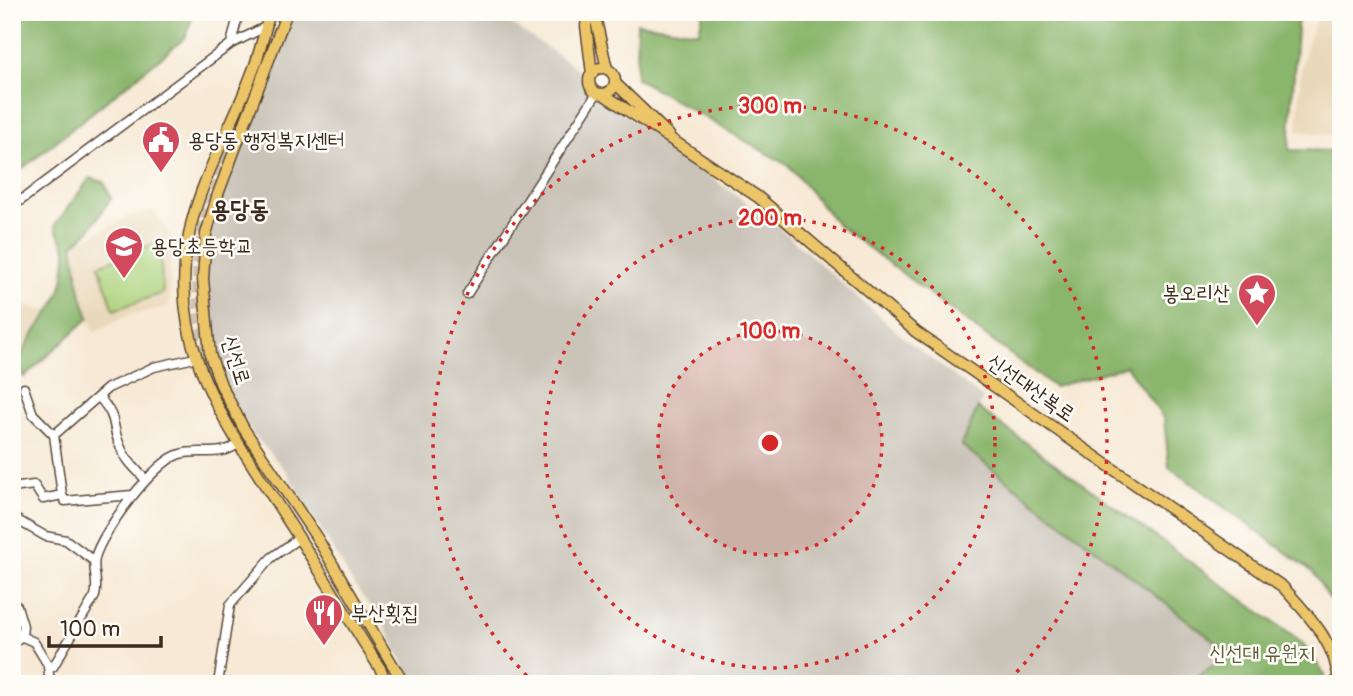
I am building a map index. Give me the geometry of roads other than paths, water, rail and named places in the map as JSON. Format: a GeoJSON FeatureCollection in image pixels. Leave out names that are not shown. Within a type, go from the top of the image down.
{"type":"FeatureCollection","features":[{"type":"Feature","properties":{"kind":"main road","name":"신선로"},"geometry":{"type":"LineString","coordinates":[[270,12],[253,71],[191,225],[185,279],[195,358],[204,382],[238,444],[381,670],[386,684]]}},
{"type":"Feature","properties":{"kind":"main road","name":"신선로"},"geometry":{"type":"LineString","coordinates":[[287,12],[218,194],[206,234],[205,307],[210,355],[217,377],[244,429],[317,538],[404,684]]}},
{"type":"Feature","properties":{"kind":"main road"},"geometry":{"type":"LineString","coordinates":[[588,12],[586,26],[592,74],[590,85],[600,93],[615,83]]}},
{"type":"Feature","properties":{"kind":"main road","name":"신선대산복로"},"geometry":{"type":"LineString","coordinates":[[594,12],[607,69],[615,78],[615,83],[674,141]]}},
{"type":"Feature","properties":{"kind":"main road"},"geometry":{"type":"LineString","coordinates":[[592,74],[596,70],[607,69]]}},
{"type":"Feature","properties":{"kind":"main road","name":"신선대산복로"},"geometry":{"type":"LineString","coordinates":[[600,93],[758,197],[916,332],[1283,587],[1317,625],[1330,647],[1339,684]]}},
{"type":"Feature","properties":{"kind":"main road"},"geometry":{"type":"LineString","coordinates":[[204,382],[217,377]]}},
{"type":"Feature","properties":{"kind":"street"},"geometry":{"type":"LineString","coordinates":[[231,44],[239,12]]}},
{"type":"Feature","properties":{"kind":"street"},"geometry":{"type":"LineString","coordinates":[[12,207],[231,44],[265,27]]}},
{"type":"Feature","properties":{"kind":"street"},"geometry":{"type":"LineString","coordinates":[[467,294],[600,93]]}},
{"type":"Feature","properties":{"kind":"street"},"geometry":{"type":"LineString","coordinates":[[54,435],[108,388],[154,367],[195,358]]}},
{"type":"Feature","properties":{"kind":"street"},"geometry":{"type":"LineString","coordinates":[[24,388],[33,414],[54,435],[65,501],[82,502],[132,495]]}},
{"type":"Feature","properties":{"kind":"street"},"geometry":{"type":"LineString","coordinates":[[99,397],[115,418],[119,445],[146,480]]}},
{"type":"Feature","properties":{"kind":"street"},"geometry":{"type":"LineString","coordinates":[[48,668],[53,667],[95,596],[98,585],[94,561],[132,495],[178,453],[218,453],[238,444]]}},
{"type":"Feature","properties":{"kind":"street"},"geometry":{"type":"LineString","coordinates":[[12,488],[34,485],[43,499],[62,495]]}},
{"type":"Feature","properties":{"kind":"street"},"geometry":{"type":"LineString","coordinates":[[12,517],[45,536],[66,540],[94,561]]}},
{"type":"Feature","properties":{"kind":"street"},"geometry":{"type":"LineString","coordinates":[[218,684],[230,605],[271,558],[299,538]]}},
{"type":"Feature","properties":{"kind":"street"},"geometry":{"type":"LineString","coordinates":[[12,644],[22,636],[23,626],[17,606]]}},
{"type":"Feature","properties":{"kind":"street"},"geometry":{"type":"LineString","coordinates":[[12,632],[34,642],[48,668],[50,684]]}},
{"type":"Feature","properties":{"kind":"tunnel"},"geometry":{"type":"LineString","coordinates":[[210,367],[201,334],[197,277],[203,224],[279,12]]}},
{"type":"Feature","properties":{"kind":"place","name":"용당동 행정복지센터"},"geometry":{"type":"Point","coordinates":[161,174]}},
{"type":"Feature","properties":{"kind":"place","name":"용당초등학교"},"geometry":{"type":"Point","coordinates":[124,280]}},
{"type":"Feature","properties":{"kind":"place","name":"봉오리산"},"geometry":{"type":"Point","coordinates":[1257,327]}},
{"type":"Feature","properties":{"kind":"place","name":"부산횟집"},"geometry":{"type":"Point","coordinates":[324,647]}},
{"type":"Feature","properties":{"kind":"district","name":"용당동"},"geometry":{"type":"Point","coordinates":[240,209]}},
{"type":"Feature","properties":{"kind":"park label","name":"신선대 유원지"},"geometry":{"type":"Point","coordinates":[1262,653]}}]}
